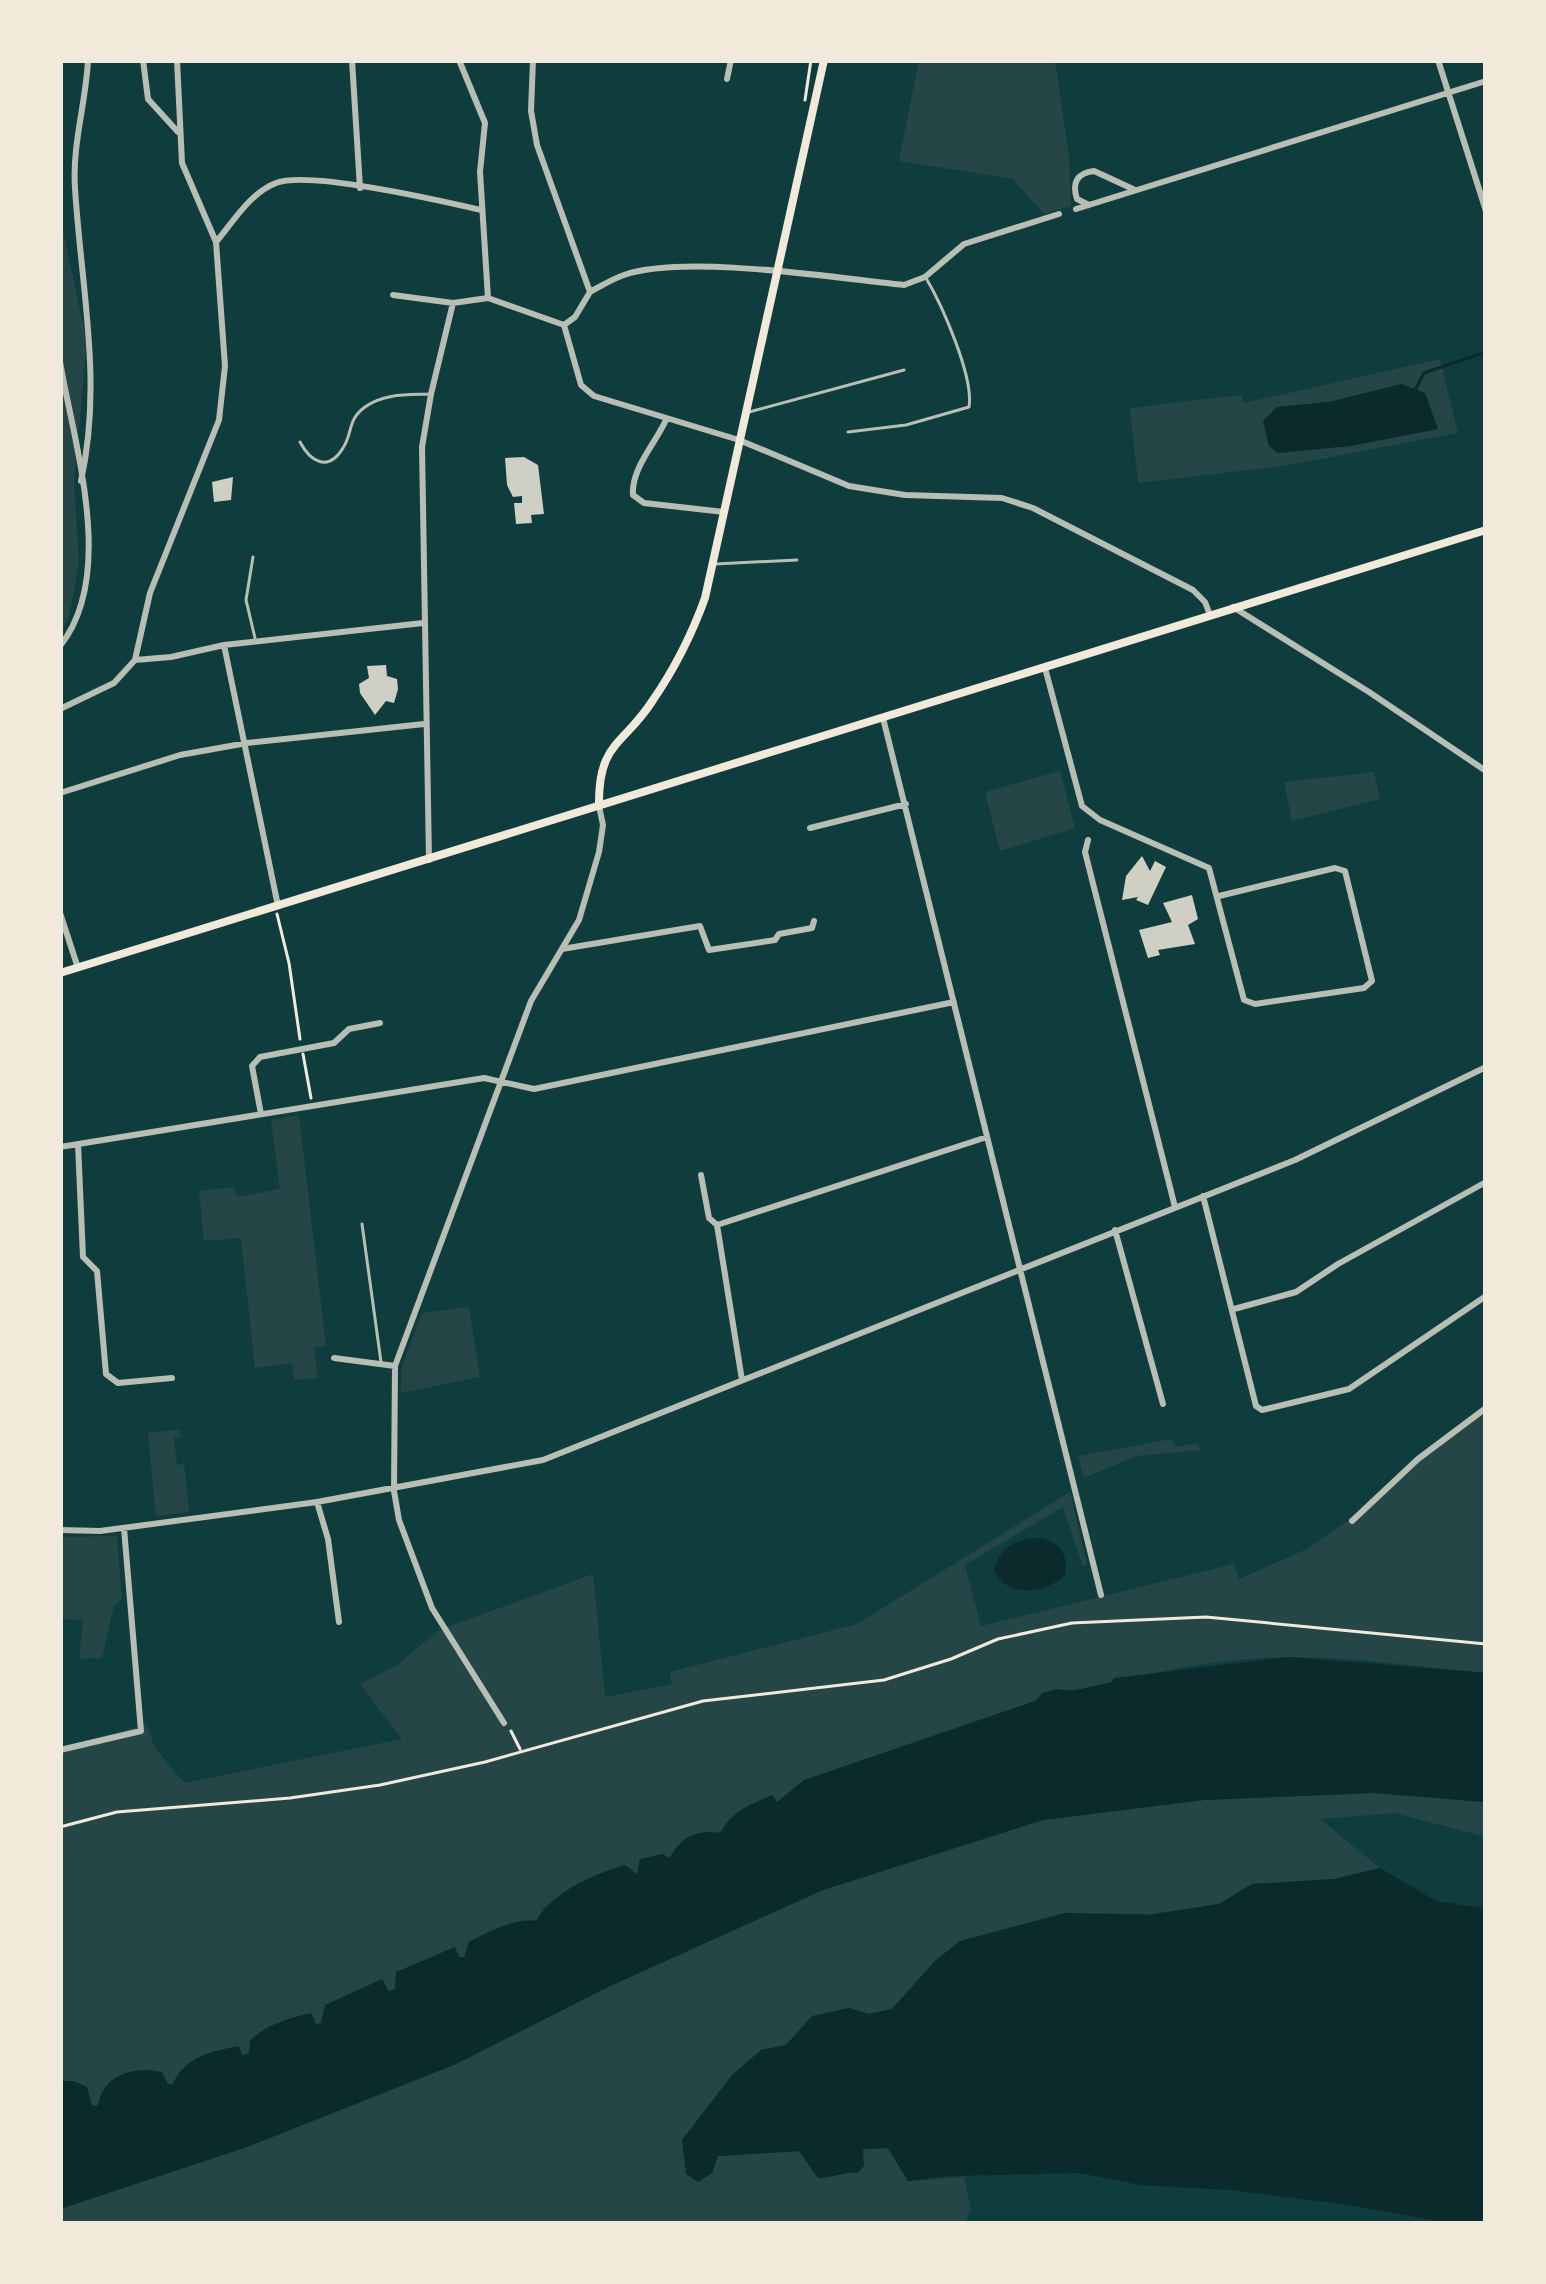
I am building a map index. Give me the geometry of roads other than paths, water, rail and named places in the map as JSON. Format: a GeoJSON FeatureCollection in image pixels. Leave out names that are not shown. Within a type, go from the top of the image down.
{"type":"FeatureCollection","features":[{"type":"Feature","properties":{"kind":"main road"},"geometry":{"type":"LineString","coordinates":[[599,806],[601,767],[614,743],[650,705],[679,657],[692,633],[714,565],[824,60]]}},
{"type":"Feature","properties":{"kind":"main road"},"geometry":{"type":"LineString","coordinates":[[60,974],[1486,530]]}},
{"type":"Feature","properties":{"kind":"street"},"geometry":{"type":"LineString","coordinates":[[81,481],[88,448],[92,344],[75,152],[88,60]]}},
{"type":"Feature","properties":{"kind":"street"},"geometry":{"type":"LineString","coordinates":[[143,60],[148,100],[178,132]]}},
{"type":"Feature","properties":{"kind":"street"},"geometry":{"type":"LineString","coordinates":[[60,709],[114,682],[135,660],[150,593],[219,420],[225,366],[216,242],[182,163],[177,60]]}},
{"type":"Feature","properties":{"kind":"street"},"geometry":{"type":"LineString","coordinates":[[352,60],[360,188]]}},
{"type":"Feature","properties":{"kind":"street"},"geometry":{"type":"LineString","coordinates":[[459,60],[485,123],[481,210],[488,298]]}},
{"type":"Feature","properties":{"kind":"street"},"geometry":{"type":"LineString","coordinates":[[533,60],[537,145],[590,292]]}},
{"type":"Feature","properties":{"kind":"street"},"geometry":{"type":"LineString","coordinates":[[727,79],[731,60]]}},
{"type":"Feature","properties":{"kind":"street"},"geometry":{"type":"LineString","coordinates":[[1438,60],[1486,211]]}},
{"type":"Feature","properties":{"kind":"street"},"geometry":{"type":"LineString","coordinates":[[1076,209],[1486,81]]}},
{"type":"Feature","properties":{"kind":"street"},"geometry":{"type":"LineString","coordinates":[[1089,205],[1077,199],[1073,188],[1077,177],[1086,172],[1138,190]]}},
{"type":"Feature","properties":{"kind":"street"},"geometry":{"type":"LineString","coordinates":[[216,242],[258,193],[275,183],[304,179],[481,210]]}},
{"type":"Feature","properties":{"kind":"street"},"geometry":{"type":"LineString","coordinates":[[564,325],[590,292],[621,275],[648,269],[779,273],[904,285],[925,277],[964,244],[1059,214]]}},
{"type":"Feature","properties":{"kind":"street"},"geometry":{"type":"LineString","coordinates":[[393,295],[453,303],[488,298],[564,325]]}},
{"type":"Feature","properties":{"kind":"street"},"geometry":{"type":"LineString","coordinates":[[428,860],[422,447],[453,303]]}},
{"type":"Feature","properties":{"kind":"street"},"geometry":{"type":"LineString","coordinates":[[564,325],[586,392],[739,440],[849,486],[905,495],[984,495],[1033,508],[1193,590],[1210,615]]}},
{"type":"Feature","properties":{"kind":"street"},"geometry":{"type":"LineString","coordinates":[[60,362],[81,481],[89,568],[80,615],[60,646]]}},
{"type":"Feature","properties":{"kind":"street"},"geometry":{"type":"LineString","coordinates":[[667,420],[643,460],[632,485],[633,495],[644,502],[724,512]]}},
{"type":"Feature","properties":{"kind":"street"},"geometry":{"type":"LineString","coordinates":[[1233,607],[1486,771]]}},
{"type":"Feature","properties":{"kind":"street"},"geometry":{"type":"LineString","coordinates":[[135,660],[423,623]]}},
{"type":"Feature","properties":{"kind":"street"},"geometry":{"type":"LineString","coordinates":[[224,645],[277,906]]}},
{"type":"Feature","properties":{"kind":"street"},"geometry":{"type":"LineString","coordinates":[[1045,667],[1082,806],[1100,820],[1209,868],[1244,1000],[1249,1004],[1364,988],[1372,981],[1345,871],[1335,868],[1219,896]]}},
{"type":"Feature","properties":{"kind":"street"},"geometry":{"type":"LineString","coordinates":[[883,718],[1101,1595]]}},
{"type":"Feature","properties":{"kind":"street"},"geometry":{"type":"LineString","coordinates":[[60,793],[179,755],[424,724]]}},
{"type":"Feature","properties":{"kind":"street"},"geometry":{"type":"LineString","coordinates":[[811,828],[906,804]]}},
{"type":"Feature","properties":{"kind":"street"},"geometry":{"type":"LineString","coordinates":[[503,1723],[432,1608],[399,1520],[394,1491],[395,1366],[531,1001],[579,920],[599,852],[603,825],[599,806]]}},
{"type":"Feature","properties":{"kind":"street"},"geometry":{"type":"LineString","coordinates":[[1088,841],[1085,852],[1175,1207]]}},
{"type":"Feature","properties":{"kind":"street"},"geometry":{"type":"LineString","coordinates":[[60,913],[78,968]]}},
{"type":"Feature","properties":{"kind":"street"},"geometry":{"type":"LineString","coordinates":[[562,949],[700,926],[709,950],[775,940],[779,934],[812,928],[814,921]]}},
{"type":"Feature","properties":{"kind":"street"},"geometry":{"type":"LineString","coordinates":[[60,1147],[484,1078],[533,1089],[954,1002]]}},
{"type":"Feature","properties":{"kind":"street"},"geometry":{"type":"LineString","coordinates":[[261,1114],[252,1066],[260,1057],[334,1043],[349,1029],[380,1023]]}},
{"type":"Feature","properties":{"kind":"street"},"geometry":{"type":"LineString","coordinates":[[60,1530],[124,1528],[394,1491],[542,1460],[1294,1160],[1486,1067]]}},
{"type":"Feature","properties":{"kind":"street"},"geometry":{"type":"LineString","coordinates":[[717,1225],[988,1136]]}},
{"type":"Feature","properties":{"kind":"street"},"geometry":{"type":"LineString","coordinates":[[78,1144],[83,1257],[98,1271],[106,1374],[118,1383],[172,1378]]}},
{"type":"Feature","properties":{"kind":"street"},"geometry":{"type":"LineString","coordinates":[[701,1175],[709,1218],[717,1225],[742,1380]]}},
{"type":"Feature","properties":{"kind":"street"},"geometry":{"type":"LineString","coordinates":[[1234,1309],[1296,1292],[1486,1182]]}},
{"type":"Feature","properties":{"kind":"street"},"geometry":{"type":"LineString","coordinates":[[1203,1196],[1256,1406],[1262,1410],[1349,1389],[1486,1297]]}},
{"type":"Feature","properties":{"kind":"street"},"geometry":{"type":"LineString","coordinates":[[1115,1230],[1163,1404]]}},
{"type":"Feature","properties":{"kind":"street"},"geometry":{"type":"LineString","coordinates":[[334,1358],[395,1366]]}},
{"type":"Feature","properties":{"kind":"street"},"geometry":{"type":"LineString","coordinates":[[1352,1522],[1418,1459],[1486,1408]]}},
{"type":"Feature","properties":{"kind":"street"},"geometry":{"type":"LineString","coordinates":[[317,1502],[328,1539],[339,1622]]}},
{"type":"Feature","properties":{"kind":"street"},"geometry":{"type":"LineString","coordinates":[[60,1750],[141,1731],[124,1528]]}},
{"type":"Feature","properties":{"kind":"lane"},"geometry":{"type":"LineString","coordinates":[[848,432],[906,425],[969,407],[971,395],[950,331],[925,277]]}},
{"type":"Feature","properties":{"kind":"lane"},"geometry":{"type":"LineString","coordinates":[[745,413],[904,370]]}},
{"type":"Feature","properties":{"kind":"lane"},"geometry":{"type":"LineString","coordinates":[[300,442],[308,458],[331,460],[345,447],[351,420],[362,408],[382,397],[431,394]]}},
{"type":"Feature","properties":{"kind":"lane"},"geometry":{"type":"LineString","coordinates":[[253,557],[246,600],[256,642]]}},
{"type":"Feature","properties":{"kind":"lane"},"geometry":{"type":"LineString","coordinates":[[714,565],[797,560]]}},
{"type":"Feature","properties":{"kind":"lane"},"geometry":{"type":"LineString","coordinates":[[362,1224],[382,1364]]}},
{"type":"Feature","properties":{"kind":"waterway"},"geometry":{"type":"LineString","coordinates":[[1414,392],[1424,373],[1486,352]]}}]}
